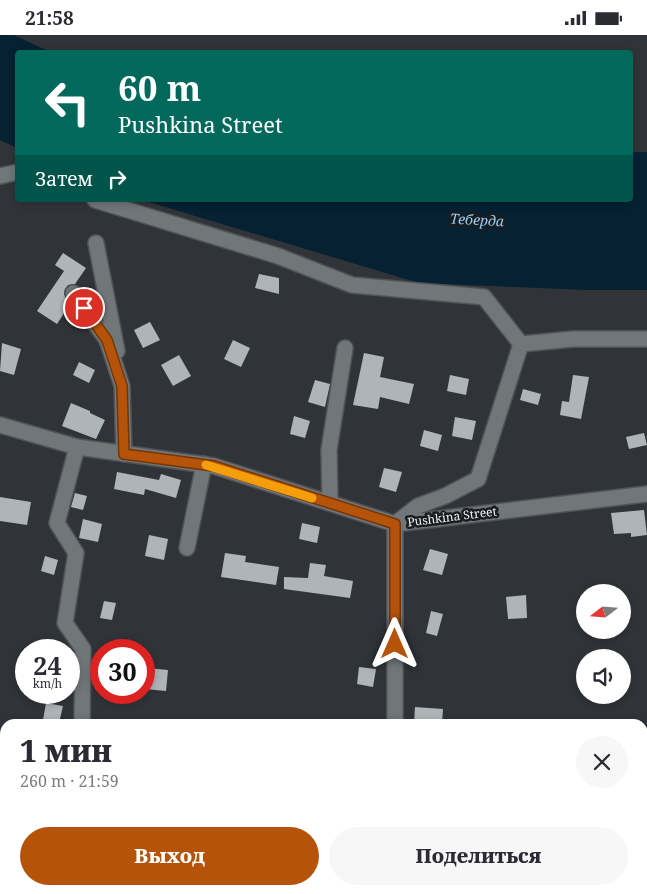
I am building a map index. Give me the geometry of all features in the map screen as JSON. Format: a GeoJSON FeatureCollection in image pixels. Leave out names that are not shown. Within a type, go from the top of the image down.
{"type":"FeatureCollection","features":[{"type":"Feature","properties":{"kind":"street"},"geometry":{"type":"LineString","coordinates":[[0,176],[15,173]]}},
{"type":"Feature","properties":{"kind":"street"},"geometry":{"type":"LineString","coordinates":[[102,202],[278,256],[352,285],[484,297],[521,344]]}},
{"type":"Feature","properties":{"kind":"street"},"geometry":{"type":"LineString","coordinates":[[96,243],[117,344],[118,375]]}},
{"type":"Feature","properties":{"kind":"street"},"geometry":{"type":"LineString","coordinates":[[73,293],[107,340],[122,386],[124,454]]}},
{"type":"Feature","properties":{"kind":"street"},"geometry":{"type":"LineString","coordinates":[[521,344],[573,339],[647,339]]}},
{"type":"Feature","properties":{"kind":"street"},"geometry":{"type":"LineString","coordinates":[[395,719],[395,524],[418,506],[446,496],[478,479],[521,344]]}},
{"type":"Feature","properties":{"kind":"street"},"geometry":{"type":"LineString","coordinates":[[330,503],[329,450],[345,348]]}},
{"type":"Feature","properties":{"kind":"street","name":"Pushkina Street"},"geometry":{"type":"LineString","coordinates":[[0,425],[76,447],[214,466],[395,524],[647,494]]}},
{"type":"Feature","properties":{"kind":"street"},"geometry":{"type":"LineString","coordinates":[[76,447],[57,523],[76,553],[65,623],[83,649],[82,719]]}},
{"type":"Feature","properties":{"kind":"street"},"geometry":{"type":"LineString","coordinates":[[187,548],[204,465]]}},
{"type":"Feature","properties":{"kind":"water"},"geometry":{"type":"Polygon","coordinates":[[[0,35],[14,35],[46,50],[15,50],[15,147],[0,140],[0,35]]]}},
{"type":"Feature","properties":{"kind":"water","name":"Теберда"},"geometry":{"type":"Polygon","coordinates":[[[633,152],[647,152],[647,290],[586,290],[419,283],[149,202],[633,202],[633,152]]]}},
{"type":"Feature","properties":{"kind":"building"},"geometry":{"type":"Polygon","coordinates":[[[63,253],[86,268],[75,284],[68,285],[65,289],[64,294],[70,304],[57,324],[37,311],[64,271],[55,265],[63,253]]]}},
{"type":"Feature","properties":{"kind":"building"},"geometry":{"type":"Polygon","coordinates":[[[259,274],[279,278],[279,294],[255,288],[259,274]]]}},
{"type":"Feature","properties":{"kind":"building"},"geometry":{"type":"Polygon","coordinates":[[[150,322],[160,340],[143,348],[134,330],[150,322]]]}},
{"type":"Feature","properties":{"kind":"building"},"geometry":{"type":"Polygon","coordinates":[[[233,340],[250,348],[241,367],[224,359],[233,340]]]}},
{"type":"Feature","properties":{"kind":"building"},"geometry":{"type":"Polygon","coordinates":[[[2,343],[21,349],[14,375],[0,371],[2,343]]]}},
{"type":"Feature","properties":{"kind":"building"},"geometry":{"type":"Polygon","coordinates":[[[364,353],[384,357],[380,377],[414,384],[409,404],[380,397],[378,409],[353,405],[364,353]]]}},
{"type":"Feature","properties":{"kind":"building"},"geometry":{"type":"Polygon","coordinates":[[[179,355],[191,376],[173,386],[161,365],[179,355]]]}},
{"type":"Feature","properties":{"kind":"building"},"geometry":{"type":"Polygon","coordinates":[[[79,362],[95,370],[89,383],[73,375],[79,362]]]}},
{"type":"Feature","properties":{"kind":"building"},"geometry":{"type":"Polygon","coordinates":[[[450,375],[469,379],[466,395],[447,391],[450,375]]]}},
{"type":"Feature","properties":{"kind":"building"},"geometry":{"type":"Polygon","coordinates":[[[573,375],[589,377],[581,419],[560,415],[562,401],[569,402],[573,375]]]}},
{"type":"Feature","properties":{"kind":"building"},"geometry":{"type":"Polygon","coordinates":[[[315,380],[330,384],[325,407],[308,402],[315,380]]]}},
{"type":"Feature","properties":{"kind":"building"},"geometry":{"type":"Polygon","coordinates":[[[523,389],[541,394],[538,405],[520,400],[523,389]]]}},
{"type":"Feature","properties":{"kind":"building"},"geometry":{"type":"Polygon","coordinates":[[[71,403],[105,420],[96,439],[62,426],[71,403]]]}},
{"type":"Feature","properties":{"kind":"building"},"geometry":{"type":"Polygon","coordinates":[[[294,416],[310,421],[305,438],[290,434],[294,416]]]}},
{"type":"Feature","properties":{"kind":"building"},"geometry":{"type":"Polygon","coordinates":[[[455,417],[476,421],[472,440],[452,436],[455,417]]]}},
{"type":"Feature","properties":{"kind":"building"},"geometry":{"type":"Polygon","coordinates":[[[424,430],[442,435],[438,451],[420,446],[424,430]]]}},
{"type":"Feature","properties":{"kind":"building"},"geometry":{"type":"Polygon","coordinates":[[[644,433],[647,445],[629,449],[626,437],[644,433]]]}},
{"type":"Feature","properties":{"kind":"building"},"geometry":{"type":"Polygon","coordinates":[[[384,468],[402,472],[396,492],[379,487],[384,468]]]}},
{"type":"Feature","properties":{"kind":"building"},"geometry":{"type":"Polygon","coordinates":[[[117,472],[159,480],[161,474],[181,480],[176,498],[145,489],[144,495],[114,489],[117,472]]]}},
{"type":"Feature","properties":{"kind":"building"},"geometry":{"type":"Polygon","coordinates":[[[75,493],[87,496],[83,510],[71,507],[75,493]]]}},
{"type":"Feature","properties":{"kind":"building"},"geometry":{"type":"Polygon","coordinates":[[[0,497],[31,502],[27,525],[0,521],[0,497]]]}},
{"type":"Feature","properties":{"kind":"building"},"geometry":{"type":"Polygon","coordinates":[[[644,510],[647,535],[631,537],[631,533],[614,534],[611,513],[644,510]]]}},
{"type":"Feature","properties":{"kind":"building"},"geometry":{"type":"Polygon","coordinates":[[[83,519],[102,524],[98,542],[79,538],[83,519]]]}},
{"type":"Feature","properties":{"kind":"building"},"geometry":{"type":"Polygon","coordinates":[[[302,523],[320,527],[317,543],[299,539],[302,523]]]}},
{"type":"Feature","properties":{"kind":"building"},"geometry":{"type":"Polygon","coordinates":[[[149,535],[168,539],[164,560],[145,556],[149,535]]]}},
{"type":"Feature","properties":{"kind":"building"},"geometry":{"type":"Polygon","coordinates":[[[430,549],[448,554],[442,575],[423,570],[430,549]]]}},
{"type":"Feature","properties":{"kind":"building"},"geometry":{"type":"Polygon","coordinates":[[[225,553],[246,556],[245,562],[279,567],[276,585],[221,577],[225,553]]]}},
{"type":"Feature","properties":{"kind":"building"},"geometry":{"type":"Polygon","coordinates":[[[45,556],[58,560],[54,575],[41,571],[45,556]]]}},
{"type":"Feature","properties":{"kind":"building"},"geometry":{"type":"Polygon","coordinates":[[[310,563],[326,565],[324,576],[353,581],[350,598],[284,589],[284,577],[308,578],[310,563]]]}},
{"type":"Feature","properties":{"kind":"building"},"geometry":{"type":"Polygon","coordinates":[[[526,595],[527,618],[508,619],[506,597],[526,595]]]}},
{"type":"Feature","properties":{"kind":"building"},"geometry":{"type":"Polygon","coordinates":[[[104,601],[116,603],[112,620],[100,618],[104,601]]]}},
{"type":"Feature","properties":{"kind":"building"},"geometry":{"type":"Polygon","coordinates":[[[431,611],[443,614],[437,636],[426,633],[431,611]]]}},
{"type":"Feature","properties":{"kind":"building"},"geometry":{"type":"Polygon","coordinates":[[[359,667],[376,669],[373,687],[357,684],[359,667]]]}},
{"type":"Feature","properties":{"kind":"building"},"geometry":{"type":"Polygon","coordinates":[[[155,669],[168,670],[166,691],[155,690],[155,669]]]}},
{"type":"Feature","properties":{"kind":"building"},"geometry":{"type":"Polygon","coordinates":[[[46,704],[63,706],[60,719],[43,719],[46,704]]]}},
{"type":"Feature","properties":{"kind":"building"},"geometry":{"type":"Polygon","coordinates":[[[415,707],[443,709],[442,719],[414,719],[415,707]]]}},
{"type":"Feature","properties":{"kind":"slow traffic"},"geometry":{"type":"LineString","coordinates":[[206,465],[312,498]]}},
{"type":"Feature","properties":{"kind":"route"},"geometry":{"type":"LineString","coordinates":[[84,308],[107,340],[122,386],[124,454],[214,466],[395,524],[395,644]]}}]}
